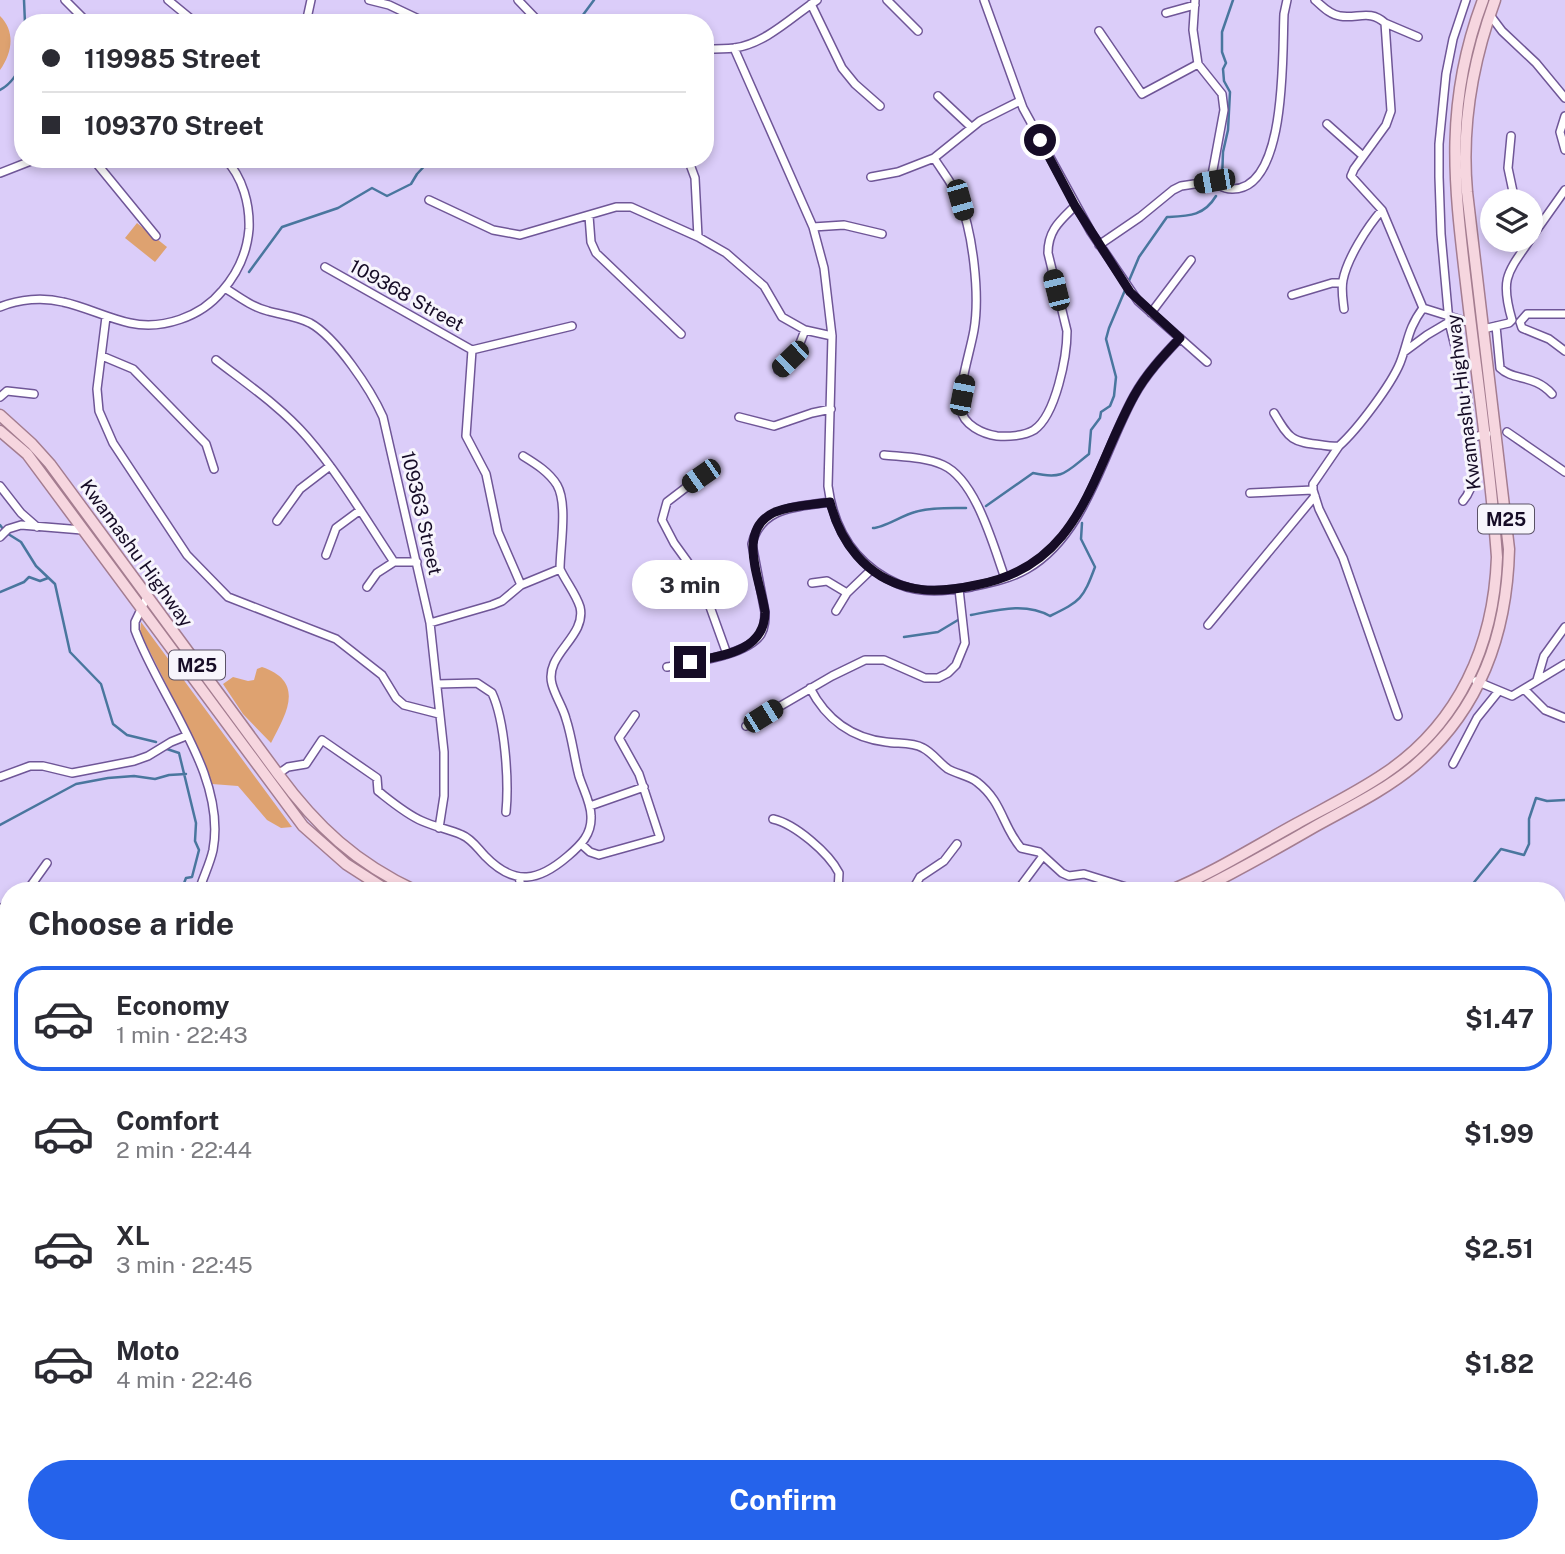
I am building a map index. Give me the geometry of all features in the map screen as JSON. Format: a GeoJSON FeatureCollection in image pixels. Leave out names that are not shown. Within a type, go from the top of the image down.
{"type":"FeatureCollection","features":[{"type":"Feature","properties":{"kind":"main road","name":"Kwamashu Highway"},"geometry":{"type":"LineString","coordinates":[[1214,882],[1361,801],[1397,778],[1434,747],[1467,705],[1497,639],[1508,584],[1509,549],[1471,323],[1454,151],[1460,80],[1483,0]]}},
{"type":"Feature","properties":{"kind":"main road","name":"Kwamashu Highway"},"geometry":{"type":"LineString","coordinates":[[1188,882],[1384,774],[1418,746],[1444,718],[1469,678],[1491,620],[1496,581],[1496,533],[1483,329],[1464,149],[1471,84],[1495,0]]}},
{"type":"Feature","properties":{"kind":"main road","name":"Kwamashu Highway"},"geometry":{"type":"LineString","coordinates":[[0,415],[50,464],[312,818],[332,838],[374,869],[399,882]]}},
{"type":"Feature","properties":{"kind":"main road","name":"Kwamashu Highway"},"geometry":{"type":"LineString","coordinates":[[0,431],[27,454],[303,826],[346,864],[374,882]]}},
{"type":"Feature","properties":{"kind":"main road"},"geometry":{"type":"LineString","coordinates":[[1355,791],[1361,801]]}},
{"type":"Feature","properties":{"kind":"street"},"geometry":{"type":"LineString","coordinates":[[65,0],[79,14]]}},
{"type":"Feature","properties":{"kind":"street"},"geometry":{"type":"LineString","coordinates":[[168,0],[185,14]]}},
{"type":"Feature","properties":{"kind":"street"},"geometry":{"type":"LineString","coordinates":[[369,0],[408,14]]}},
{"type":"Feature","properties":{"kind":"street"},"geometry":{"type":"LineString","coordinates":[[518,0],[531,14]]}},
{"type":"Feature","properties":{"kind":"street"},"geometry":{"type":"LineString","coordinates":[[887,0],[918,31]]}},
{"type":"Feature","properties":{"kind":"street"},"geometry":{"type":"LineString","coordinates":[[984,0],[1020,100],[1075,206],[1099,245],[1130,292],[1207,362]]}},
{"type":"Feature","properties":{"kind":"street"},"geometry":{"type":"LineString","coordinates":[[1166,13],[1195,3],[1193,30],[1198,64],[1222,94],[1224,110],[1212,168],[1214,181],[1231,190],[1250,183],[1263,168],[1272,147],[1278,123],[1287,0]]}},
{"type":"Feature","properties":{"kind":"street"},"geometry":{"type":"LineString","coordinates":[[1315,0],[1335,15],[1341,17],[1366,14],[1418,37]]}},
{"type":"Feature","properties":{"kind":"street"},"geometry":{"type":"LineString","coordinates":[[1463,501],[1473,481],[1468,399],[1449,320],[1441,234],[1439,144],[1446,74],[1453,39],[1466,0]]}},
{"type":"Feature","properties":{"kind":"street"},"geometry":{"type":"LineString","coordinates":[[714,48],[747,45],[772,32],[814,2],[833,53],[846,74],[880,106]]}},
{"type":"Feature","properties":{"kind":"street"},"geometry":{"type":"LineString","coordinates":[[1490,15],[1565,98]]}},
{"type":"Feature","properties":{"kind":"street"},"geometry":{"type":"LineString","coordinates":[[1385,23],[1391,111],[1386,125],[1351,176],[1382,210],[1423,308],[1449,320],[1471,323]]}},
{"type":"Feature","properties":{"kind":"street"},"geometry":{"type":"LineString","coordinates":[[1100,31],[1142,94],[1198,64]]}},
{"type":"Feature","properties":{"kind":"street"},"geometry":{"type":"LineString","coordinates":[[734,48],[813,227],[824,268],[832,336],[828,486],[830,502],[845,541],[872,569],[893,582],[929,591],[959,589],[1006,578],[1040,559],[1071,525],[1086,500],[1134,396],[1154,367],[1180,338]]}},
{"type":"Feature","properties":{"kind":"street"},"geometry":{"type":"LineString","coordinates":[[938,96],[971,127]]}},
{"type":"Feature","properties":{"kind":"street"},"geometry":{"type":"LineString","coordinates":[[871,177],[898,172],[934,158],[971,127],[1020,100]]}},
{"type":"Feature","properties":{"kind":"street"},"geometry":{"type":"LineString","coordinates":[[1565,116],[1560,132],[1565,150]]}},
{"type":"Feature","properties":{"kind":"street"},"geometry":{"type":"LineString","coordinates":[[1326,124],[1363,156]]}},
{"type":"Feature","properties":{"kind":"street"},"geometry":{"type":"LineString","coordinates":[[1511,136],[1508,168],[1511,189]]}},
{"type":"Feature","properties":{"kind":"street"},"geometry":{"type":"LineString","coordinates":[[934,158],[960,200],[970,234],[976,316],[961,408],[968,423],[982,431],[1001,436],[1024,434],[1032,431],[1047,414],[1060,376],[1067,341],[1048,242],[1055,226],[1075,206]]}},
{"type":"Feature","properties":{"kind":"street"},"geometry":{"type":"LineString","coordinates":[[100,168],[156,236]]}},
{"type":"Feature","properties":{"kind":"street"},"geometry":{"type":"LineString","coordinates":[[0,307],[34,300],[61,301],[132,324],[155,325],[176,321],[207,305],[225,288],[245,254],[249,218],[247,202],[231,168]]}},
{"type":"Feature","properties":{"kind":"street"},"geometry":{"type":"LineString","coordinates":[[693,168],[698,237]]}},
{"type":"Feature","properties":{"kind":"street"},"geometry":{"type":"LineString","coordinates":[[1099,245],[1173,190],[1181,186],[1214,181]]}},
{"type":"Feature","properties":{"kind":"street"},"geometry":{"type":"LineString","coordinates":[[1440,193],[1456,189]]}},
{"type":"Feature","properties":{"kind":"street"},"geometry":{"type":"LineString","coordinates":[[1543,216],[1565,190]]}},
{"type":"Feature","properties":{"kind":"street"},"geometry":{"type":"LineString","coordinates":[[429,200],[493,230],[514,234],[528,234],[616,207],[631,207],[698,237],[726,253],[764,286],[782,317],[805,330],[832,336]]}},
{"type":"Feature","properties":{"kind":"street"},"geometry":{"type":"LineString","coordinates":[[1344,309],[1342,283],[1346,269],[1362,237],[1382,210]]}},
{"type":"Feature","properties":{"kind":"street"},"geometry":{"type":"LineString","coordinates":[[589,216],[591,242],[596,253],[681,334]]}},
{"type":"Feature","properties":{"kind":"street"},"geometry":{"type":"LineString","coordinates":[[813,227],[844,225],[882,234]]}},
{"type":"Feature","properties":{"kind":"street"},"geometry":{"type":"LineString","coordinates":[[1483,329],[1512,320],[1506,294],[1507,276],[1523,252]]}},
{"type":"Feature","properties":{"kind":"street"},"geometry":{"type":"LineString","coordinates":[[1151,313],[1191,260]]}},
{"type":"Feature","properties":{"kind":"street","name":"109368 Street"},"geometry":{"type":"LineString","coordinates":[[325,268],[472,350]]}},
{"type":"Feature","properties":{"kind":"street"},"geometry":{"type":"LineString","coordinates":[[1292,295],[1332,283],[1342,283]]}},
{"type":"Feature","properties":{"kind":"street","name":"109363 Street"},"geometry":{"type":"LineString","coordinates":[[225,288],[252,306],[300,319],[318,329],[337,348],[372,396],[383,417],[430,623],[444,776],[439,828]]}},
{"type":"Feature","properties":{"kind":"street"},"geometry":{"type":"LineString","coordinates":[[1398,716],[1343,558],[1314,493],[1314,484],[1339,446],[1393,376],[1404,352],[1411,326],[1423,308]]}},
{"type":"Feature","properties":{"kind":"street"},"geometry":{"type":"LineString","coordinates":[[1565,314],[1527,314],[1520,322],[1522,328],[1549,339],[1565,351]]}},
{"type":"Feature","properties":{"kind":"street"},"geometry":{"type":"LineString","coordinates":[[106,317],[97,403],[113,443],[184,551],[219,590],[237,601],[336,639],[382,675],[396,698],[404,705],[439,714]]}},
{"type":"Feature","properties":{"kind":"street"},"geometry":{"type":"LineString","coordinates":[[1404,352],[1449,320]]}},
{"type":"Feature","properties":{"kind":"street"},"geometry":{"type":"LineString","coordinates":[[1496,326],[1500,368],[1506,373],[1535,380],[1552,394]]}},
{"type":"Feature","properties":{"kind":"street"},"geometry":{"type":"LineString","coordinates":[[521,585],[498,532],[486,474],[466,436],[472,350],[572,327]]}},
{"type":"Feature","properties":{"kind":"street"},"geometry":{"type":"LineString","coordinates":[[778,370],[797,351],[805,330]]}},
{"type":"Feature","properties":{"kind":"street"},"geometry":{"type":"LineString","coordinates":[[102,356],[133,369],[205,444],[214,469]]}},
{"type":"Feature","properties":{"kind":"street"},"geometry":{"type":"LineString","coordinates":[[216,360],[290,419],[330,466],[394,562]]}},
{"type":"Feature","properties":{"kind":"street"},"geometry":{"type":"LineString","coordinates":[[0,397],[7,391],[34,394]]}},
{"type":"Feature","properties":{"kind":"street"},"geometry":{"type":"LineString","coordinates":[[739,417],[775,426],[831,409]]}},
{"type":"Feature","properties":{"kind":"street"},"geometry":{"type":"LineString","coordinates":[[1274,413],[1285,431],[1295,440],[1303,444],[1339,446]]}},
{"type":"Feature","properties":{"kind":"street"},"geometry":{"type":"LineString","coordinates":[[1507,432],[1565,472]]}},
{"type":"Feature","properties":{"kind":"street"},"geometry":{"type":"LineString","coordinates":[[1469,438],[1490,434]]}},
{"type":"Feature","properties":{"kind":"street"},"geometry":{"type":"LineString","coordinates":[[884,455],[938,463],[952,470],[961,479],[981,514],[1006,578]]}},
{"type":"Feature","properties":{"kind":"street"},"geometry":{"type":"LineString","coordinates":[[278,774],[288,767],[306,764],[322,740],[377,778],[378,791],[415,818],[463,835],[495,865],[519,877],[531,877],[546,872],[581,844],[591,827],[590,806],[566,718],[551,683],[551,671],[555,661],[576,630],[580,617],[577,600],[560,569],[562,520],[559,490],[541,467],[523,456]]}},
{"type":"Feature","properties":{"kind":"street"},"geometry":{"type":"LineString","coordinates":[[276,521],[300,489],[330,466]]}},
{"type":"Feature","properties":{"kind":"street"},"geometry":{"type":"LineString","coordinates":[[701,476],[667,502],[662,520],[674,543],[700,579],[727,654]]}},
{"type":"Feature","properties":{"kind":"street"},"geometry":{"type":"LineString","coordinates":[[0,486],[21,513],[37,527]]}},
{"type":"Feature","properties":{"kind":"street"},"geometry":{"type":"LineString","coordinates":[[1250,493],[1314,493]]}},
{"type":"Feature","properties":{"kind":"street"},"geometry":{"type":"LineString","coordinates":[[1208,625],[1314,493]]}},
{"type":"Feature","properties":{"kind":"street"},"geometry":{"type":"LineString","coordinates":[[667,667],[727,654],[755,641],[762,634],[765,624],[764,604],[752,544],[759,524],[776,512],[830,502]]}},
{"type":"Feature","properties":{"kind":"street"},"geometry":{"type":"LineString","coordinates":[[326,555],[336,528],[359,511]]}},
{"type":"Feature","properties":{"kind":"street"},"geometry":{"type":"LineString","coordinates":[[0,537],[14,526],[82,530]]}},
{"type":"Feature","properties":{"kind":"street"},"geometry":{"type":"LineString","coordinates":[[367,587],[377,573],[394,562],[417,562]]}},
{"type":"Feature","properties":{"kind":"street"},"geometry":{"type":"LineString","coordinates":[[430,623],[502,601],[521,585],[560,569]]}},
{"type":"Feature","properties":{"kind":"street"},"geometry":{"type":"LineString","coordinates":[[836,611],[847,593],[872,569]]}},
{"type":"Feature","properties":{"kind":"street"},"geometry":{"type":"LineString","coordinates":[[812,583],[827,581],[847,593]]}},
{"type":"Feature","properties":{"kind":"street"},"geometry":{"type":"LineString","coordinates":[[746,726],[844,669],[873,659],[884,660],[925,678],[938,678],[948,673],[956,665],[965,643],[959,589]]}},
{"type":"Feature","properties":{"kind":"street"},"geometry":{"type":"LineString","coordinates":[[148,597],[135,622],[135,630],[206,778],[214,829],[213,850],[201,882]]}},
{"type":"Feature","properties":{"kind":"street"},"geometry":{"type":"LineString","coordinates":[[1537,680],[1545,656],[1565,627]]}},
{"type":"Feature","properties":{"kind":"street"},"geometry":{"type":"LineString","coordinates":[[1469,678],[1512,696],[1565,664]]}},
{"type":"Feature","properties":{"kind":"street"},"geometry":{"type":"LineString","coordinates":[[437,684],[477,683],[492,693],[499,717],[508,784],[506,813]]}},
{"type":"Feature","properties":{"kind":"street"},"geometry":{"type":"LineString","coordinates":[[810,688],[825,712],[840,725],[862,737],[922,747],[948,768],[978,782],[982,789],[994,797],[1021,848],[1039,852],[1069,876],[1084,874],[1110,882]]}},
{"type":"Feature","properties":{"kind":"street"},"geometry":{"type":"LineString","coordinates":[[1525,690],[1545,710],[1565,718]]}},
{"type":"Feature","properties":{"kind":"street"},"geometry":{"type":"LineString","coordinates":[[1453,764],[1477,718],[1498,692]]}},
{"type":"Feature","properties":{"kind":"street"},"geometry":{"type":"LineString","coordinates":[[581,844],[590,852],[599,855],[656,841],[660,836],[644,787],[619,738],[635,715]]}},
{"type":"Feature","properties":{"kind":"street"},"geometry":{"type":"LineString","coordinates":[[0,777],[30,766],[43,766],[68,773],[142,759],[186,736]]}},
{"type":"Feature","properties":{"kind":"street"},"geometry":{"type":"LineString","coordinates":[[590,806],[644,787]]}},
{"type":"Feature","properties":{"kind":"street"},"geometry":{"type":"LineString","coordinates":[[773,819],[789,824],[830,859],[839,873],[838,882]]}},
{"type":"Feature","properties":{"kind":"street"},"geometry":{"type":"LineString","coordinates":[[916,882],[919,877],[944,861],[957,844]]}},
{"type":"Feature","properties":{"kind":"street"},"geometry":{"type":"LineString","coordinates":[[1024,882],[1043,856]]}},
{"type":"Feature","properties":{"kind":"street"},"geometry":{"type":"LineString","coordinates":[[33,882],[47,863]]}},
{"type":"Feature","properties":{"kind":"street"},"geometry":{"type":"LineString","coordinates":[[519,877],[520,882]]}},
{"type":"Feature","properties":{"kind":"shaded area"},"geometry":{"type":"Polygon","coordinates":[[[0,16],[8,29],[10,43],[0,70],[0,16]]]}},
{"type":"Feature","properties":{"kind":"shaded area"},"geometry":{"type":"Polygon","coordinates":[[[137,223],[167,247],[155,262],[125,238],[137,223]]]}},
{"type":"Feature","properties":{"kind":"shaded area"},"geometry":{"type":"Polygon","coordinates":[[[141,622],[292,827],[281,828],[267,820],[238,786],[212,784],[204,760],[140,632],[141,622]]]}},
{"type":"Feature","properties":{"kind":"shaded area"},"geometry":{"type":"Polygon","coordinates":[[[262,667],[276,673],[288,690],[286,710],[271,743],[243,714],[223,684],[233,677],[254,680],[257,669],[262,667]]]}},
{"type":"Feature","properties":{"kind":"waterway"},"geometry":{"type":"LineString","coordinates":[[24,0],[25,14]]}},
{"type":"Feature","properties":{"kind":"waterway"},"geometry":{"type":"LineString","coordinates":[[584,14],[594,0]]}},
{"type":"Feature","properties":{"kind":"waterway"},"geometry":{"type":"LineString","coordinates":[[1222,180],[1230,92],[1224,81],[1223,69],[1226,63],[1222,52],[1222,32],[1233,0]]}},
{"type":"Feature","properties":{"kind":"waterway"},"geometry":{"type":"LineString","coordinates":[[0,90],[14,78]]}},
{"type":"Feature","properties":{"kind":"waterway"},"geometry":{"type":"LineString","coordinates":[[249,272],[282,227],[338,208],[372,188],[387,196],[411,184],[423,168]]}},
{"type":"Feature","properties":{"kind":"waterway"},"geometry":{"type":"LineString","coordinates":[[986,506],[1033,473],[1052,476],[1064,473],[1089,454],[1091,430],[1101,412],[1110,406],[1114,396],[1116,377],[1106,339],[1139,257],[1167,217],[1201,211],[1216,196]]}},
{"type":"Feature","properties":{"kind":"waterway"},"geometry":{"type":"LineString","coordinates":[[873,528],[921,510],[966,508]]}},
{"type":"Feature","properties":{"kind":"waterway"},"geometry":{"type":"LineString","coordinates":[[971,615],[1021,608],[1050,616],[1080,598],[1095,567],[1081,539],[1082,523]]}},
{"type":"Feature","properties":{"kind":"waterway"},"geometry":{"type":"LineString","coordinates":[[0,525],[3,529]]}},
{"type":"Feature","properties":{"kind":"waterway"},"geometry":{"type":"LineString","coordinates":[[5,532],[21,542],[36,566],[55,584],[70,652],[101,684],[113,724],[127,735],[156,742]]}},
{"type":"Feature","properties":{"kind":"waterway"},"geometry":{"type":"LineString","coordinates":[[0,592],[24,582],[29,577],[40,581],[48,578]]}},
{"type":"Feature","properties":{"kind":"waterway"},"geometry":{"type":"LineString","coordinates":[[904,637],[938,632],[958,620]]}},
{"type":"Feature","properties":{"kind":"waterway"},"geometry":{"type":"LineString","coordinates":[[164,748],[179,753],[196,823],[195,841],[199,850],[192,877],[186,878],[184,882]]}},
{"type":"Feature","properties":{"kind":"waterway"},"geometry":{"type":"LineString","coordinates":[[0,825],[76,784],[108,778],[134,776],[155,779],[186,774]]}},
{"type":"Feature","properties":{"kind":"waterway"},"geometry":{"type":"LineString","coordinates":[[1474,882],[1501,849],[1524,855],[1529,844],[1529,819],[1536,798],[1547,801],[1565,800]]}},
{"type":"Feature","properties":{"kind":"route"},"geometry":{"type":"LineString","coordinates":[[690,662],[740,649],[762,634],[765,612],[752,544],[759,524],[776,512],[830,502],[845,541],[862,561],[893,582],[929,591],[988,583],[1026,569],[1040,559],[1071,525],[1086,500],[1134,396],[1147,375],[1180,338],[1130,292],[1075,206],[1040,140]]}}]}
